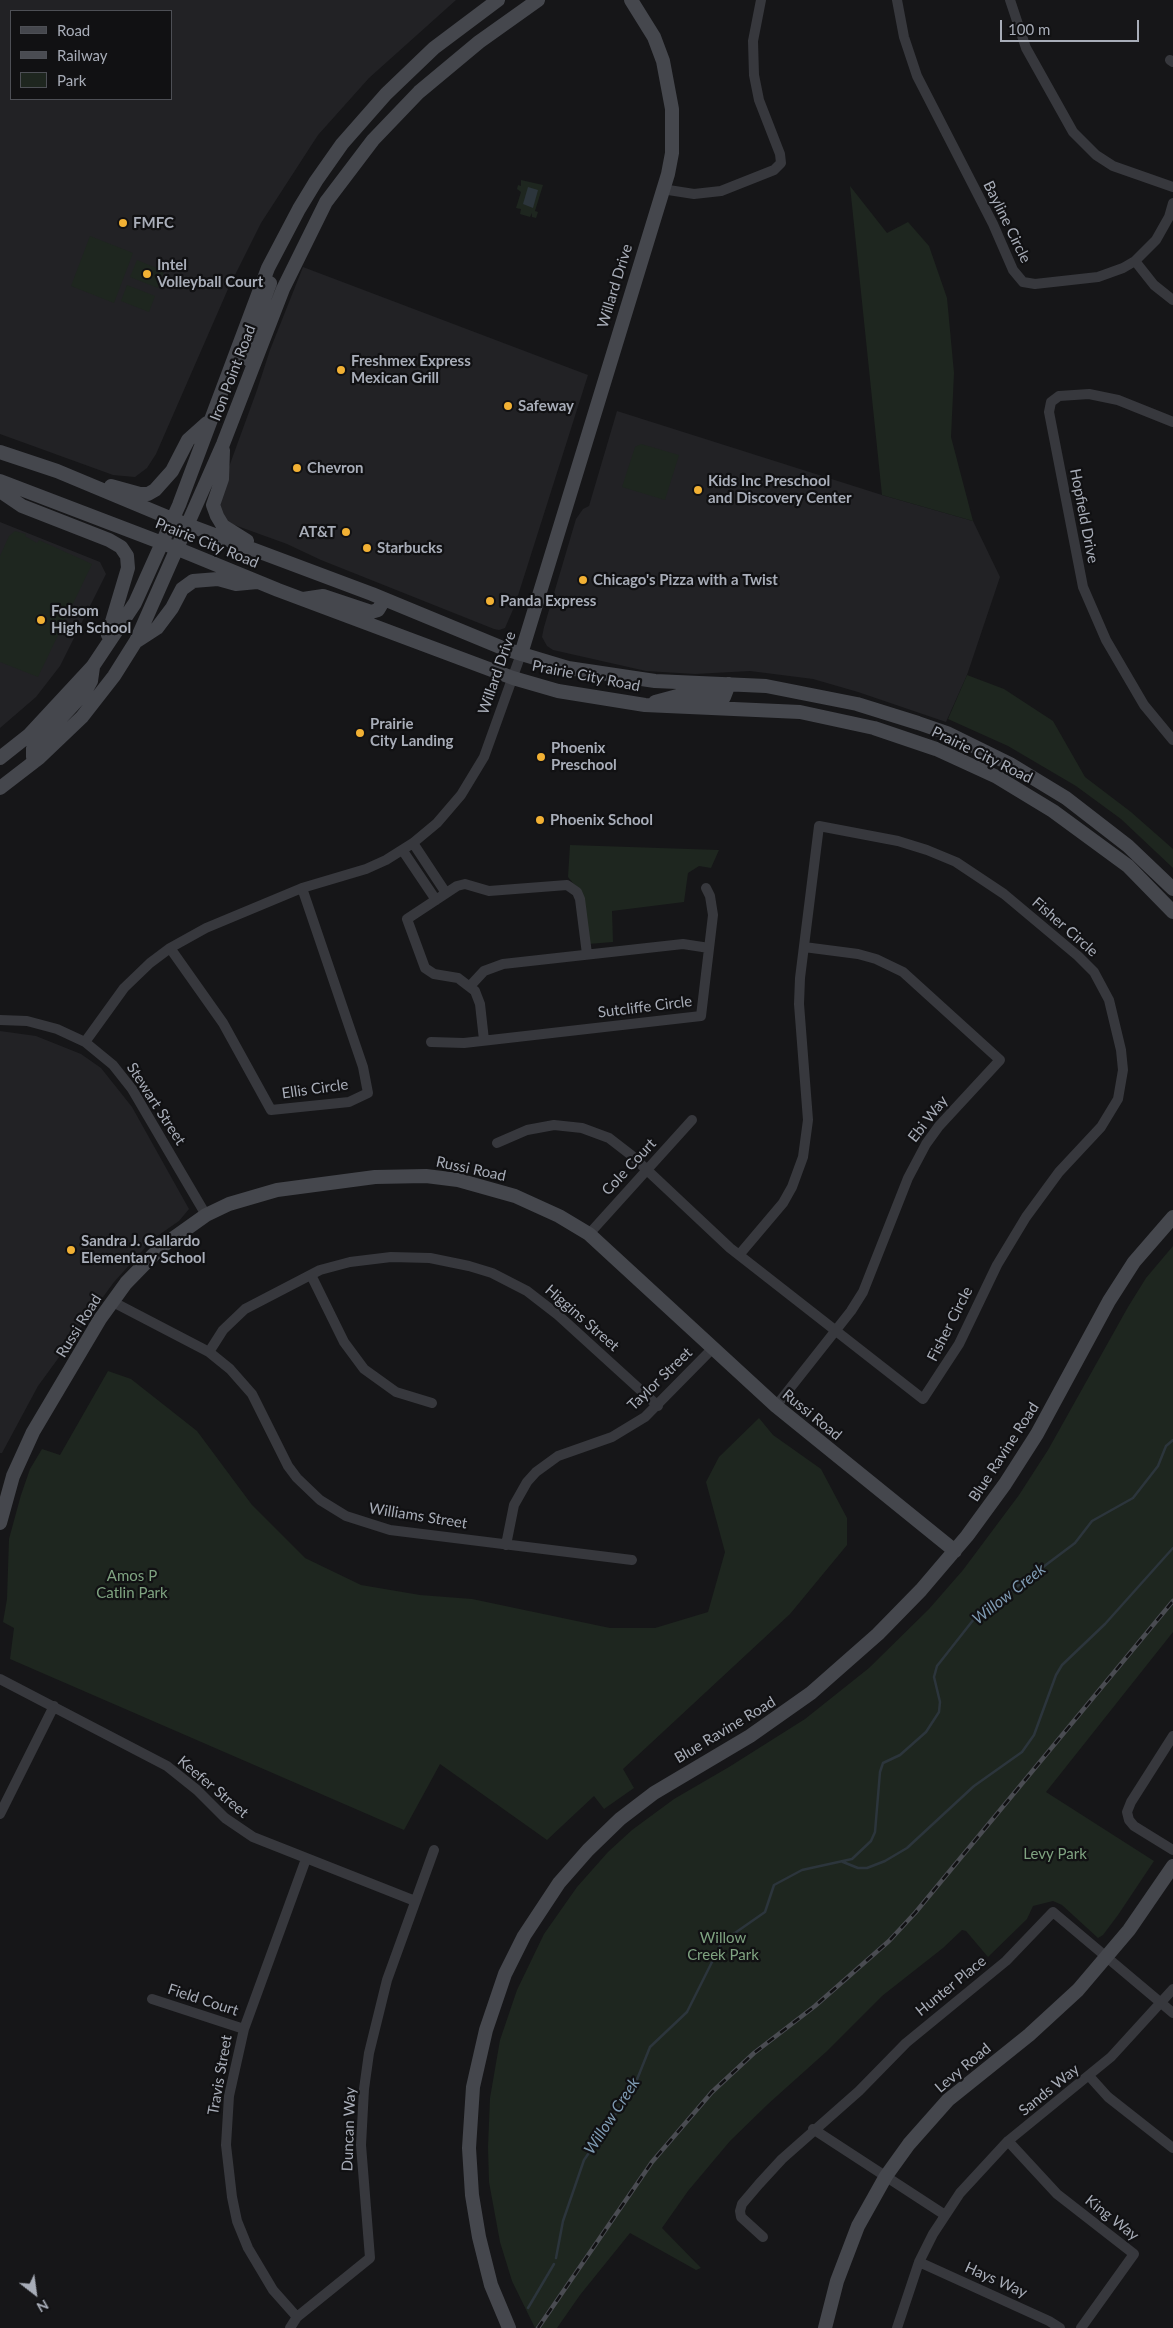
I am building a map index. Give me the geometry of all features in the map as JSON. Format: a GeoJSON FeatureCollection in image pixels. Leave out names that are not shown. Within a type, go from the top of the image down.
{"type":"FeatureCollection","features":[{"type":"Feature","properties":{"kind":"main road","name":"Iron Point Road"},"geometry":{"type":"LineString","coordinates":[[0,758],[29,734],[93,666],[135,603],[163,543],[268,268],[316,180],[363,118],[392,88],[434,48],[498,0]]}},
{"type":"Feature","properties":{"kind":"main road","name":"Iron Point Road"},"geometry":{"type":"LineString","coordinates":[[0,788],[36,761],[82,717],[114,676],[136,641],[223,444],[269,321],[326,202],[352,166],[395,115],[444,70],[538,0]]}},
{"type":"Feature","properties":{"kind":"main road","name":"Willard Drive"},"geometry":{"type":"LineString","coordinates":[[521,654],[672,153],[673,124],[670,94],[662,58],[654,37],[632,0]]}},
{"type":"Feature","properties":{"kind":"main road"},"geometry":{"type":"LineString","coordinates":[[254,364],[246,357],[246,348],[270,283],[268,268]]}},
{"type":"Feature","properties":{"kind":"main road"},"geometry":{"type":"LineString","coordinates":[[57,471],[140,494],[148,494],[162,483],[188,440],[209,421]]}},
{"type":"Feature","properties":{"kind":"main road"},"geometry":{"type":"LineString","coordinates":[[223,444],[222,479],[213,505],[217,516],[223,526],[261,549],[270,557]]}},
{"type":"Feature","properties":{"kind":"main road","name":"Prairie City Road"},"geometry":{"type":"LineString","coordinates":[[0,452],[57,471],[172,519],[521,654],[568,668],[655,681],[766,686],[857,704],[918,723],[978,748],[1036,778],[1066,798],[1128,846],[1173,889]]}},
{"type":"Feature","properties":{"kind":"main road","name":"Prairie City Road"},"geometry":{"type":"LineString","coordinates":[[0,481],[178,548],[302,599],[513,678],[584,696],[647,705],[800,712],[874,728],[936,749],[997,777],[1053,811],[1128,866],[1173,912]]}},
{"type":"Feature","properties":{"kind":"main road"},"geometry":{"type":"LineString","coordinates":[[0,491],[22,506],[109,540],[121,547],[127,556],[128,568],[125,581],[102,654]]}},
{"type":"Feature","properties":{"kind":"main road"},"geometry":{"type":"LineString","coordinates":[[136,641],[157,628],[172,608],[182,589],[194,581],[218,579],[236,584],[260,582]]}},
{"type":"Feature","properties":{"kind":"main road"},"geometry":{"type":"LineString","coordinates":[[302,599],[323,596],[371,612],[378,610],[384,600]]}},
{"type":"Feature","properties":{"kind":"main road"},"geometry":{"type":"LineString","coordinates":[[36,761],[32,754],[34,746],[85,692],[91,681],[93,666]]}},
{"type":"Feature","properties":{"kind":"main road"},"geometry":{"type":"LineString","coordinates":[[647,705],[666,697],[681,695],[724,697],[729,684]]}},
{"type":"Feature","properties":{"kind":"main road","name":"Russi Road"},"geometry":{"type":"LineString","coordinates":[[0,1523],[12,1476],[33,1432],[126,1283],[161,1247],[206,1215],[229,1204],[302,1185],[375,1177],[426,1176],[458,1180],[515,1196],[559,1216],[589,1234],[776,1406],[955,1551]]}},
{"type":"Feature","properties":{"kind":"main road","name":"Blue Ravine Road"},"geometry":{"type":"LineString","coordinates":[[509,2328],[499,2308],[484,2260],[473,2202],[469,2148],[473,2087],[486,2030],[505,1974],[524,1936],[559,1883],[588,1850],[620,1819],[654,1793],[750,1736],[811,1693],[896,1616],[955,1551],[1005,1484],[1037,1434],[1084,1344],[1129,1270],[1173,1217]]}},
{"type":"Feature","properties":{"kind":"main road","name":"Levy Road"},"geometry":{"type":"LineString","coordinates":[[825,2328],[836,2281],[858,2226],[886,2176],[909,2144],[948,2100],[1054,2013],[1107,1958],[1149,1903],[1173,1866]]}},
{"type":"Feature","properties":{"kind":"street"},"geometry":{"type":"LineString","coordinates":[[662,189],[694,194],[721,191],[774,170],[781,163],[781,157],[759,100],[754,75],[753,41],[761,0]]}},
{"type":"Feature","properties":{"kind":"street","name":"Bayline Circle"},"geometry":{"type":"LineString","coordinates":[[897,0],[904,37],[918,76],[1020,280],[1028,284],[1035,284],[1098,277],[1123,268],[1135,260],[1156,240],[1169,217],[1173,203]]}},
{"type":"Feature","properties":{"kind":"street"},"geometry":{"type":"LineString","coordinates":[[1010,0],[1026,48],[1072,132],[1096,155],[1114,166],[1173,187]]}},
{"type":"Feature","properties":{"kind":"street"},"geometry":{"type":"LineString","coordinates":[[1135,260],[1154,285],[1173,300]]}},
{"type":"Feature","properties":{"kind":"street","name":"Hopfield Drive"},"geometry":{"type":"LineString","coordinates":[[1173,422],[1118,400],[1089,394],[1059,396],[1051,402],[1049,412],[1083,588],[1106,640],[1144,705],[1173,740]]}},
{"type":"Feature","properties":{"kind":"street","name":"Willard Drive"},"geometry":{"type":"LineString","coordinates":[[85,1042],[107,1008],[124,988],[170,948],[206,928],[302,888],[366,869],[403,851],[447,813],[473,777],[484,757],[521,654]]}},
{"type":"Feature","properties":{"kind":"street","name":"Fisher Circle"},"geometry":{"type":"LineString","coordinates":[[496,1143],[539,1126],[554,1125],[582,1128],[596,1132],[621,1146],[739,1254],[923,1400],[959,1344],[997,1265],[1026,1217],[1059,1172],[1111,1113],[1121,1086],[1123,1061],[1109,1000],[1101,983],[1086,964],[986,880],[956,862],[928,850],[898,841],[819,826],[804,947],[800,1004],[808,1120],[803,1157],[792,1187],[783,1203],[739,1254]]}},
{"type":"Feature","properties":{"kind":"street"},"geometry":{"type":"LineString","coordinates":[[413,843],[446,893]]}},
{"type":"Feature","properties":{"kind":"street"},"geometry":{"type":"LineString","coordinates":[[403,851],[436,900]]}},
{"type":"Feature","properties":{"kind":"street"},"geometry":{"type":"LineString","coordinates":[[431,1042],[484,1040],[480,1004],[471,985],[458,978],[434,974],[425,968],[407,919],[446,893],[465,884],[489,891],[567,885],[577,892],[580,899],[587,954]]}},
{"type":"Feature","properties":{"kind":"street","name":"Ellis Circle"},"geometry":{"type":"LineString","coordinates":[[170,948],[223,1023],[270,1110],[349,1102],[368,1093],[363,1067],[302,888]]}},
{"type":"Feature","properties":{"kind":"street"},"geometry":{"type":"LineString","coordinates":[[471,985],[484,971],[496,966],[683,944],[710,948],[713,907],[706,888]]}},
{"type":"Feature","properties":{"kind":"street","name":"Ebi Way"},"geometry":{"type":"LineString","coordinates":[[776,1406],[836,1330],[867,1283],[908,1178],[926,1144],[939,1126],[1000,1060],[918,983],[898,969],[876,959],[858,954],[804,947]]}},
{"type":"Feature","properties":{"kind":"street","name":"Sutcliffe Circle"},"geometry":{"type":"LineString","coordinates":[[484,1040],[701,1016],[710,948]]}},
{"type":"Feature","properties":{"kind":"street","name":"Stewart Street"},"geometry":{"type":"LineString","coordinates":[[0,1020],[42,1024],[85,1042],[113,1065],[132,1089],[206,1215]]}},
{"type":"Feature","properties":{"kind":"street","name":"Cole Court"},"geometry":{"type":"LineString","coordinates":[[589,1234],[692,1120]]}},
{"type":"Feature","properties":{"kind":"street","name":"Higgins Street"},"geometry":{"type":"LineString","coordinates":[[209,1352],[223,1330],[246,1309],[311,1275],[350,1262],[407,1257],[454,1262],[492,1273],[527,1291],[546,1305],[658,1406]]}},
{"type":"Feature","properties":{"kind":"street"},"geometry":{"type":"LineString","coordinates":[[311,1275],[344,1342],[364,1368],[396,1392],[432,1404]]}},
{"type":"Feature","properties":{"kind":"street","name":"Williams Street"},"geometry":{"type":"LineString","coordinates":[[113,1302],[209,1352],[230,1369],[252,1394],[288,1466],[297,1478],[332,1509],[375,1527],[632,1560]]}},
{"type":"Feature","properties":{"kind":"street","name":"Taylor Street"},"geometry":{"type":"LineString","coordinates":[[506,1545],[514,1505],[524,1487],[536,1472],[558,1456],[612,1437],[626,1430],[658,1406],[714,1348]]}},
{"type":"Feature","properties":{"kind":"street","name":"Keefer Street"},"geometry":{"type":"LineString","coordinates":[[0,1679],[174,1771],[238,1828],[253,1837],[306,1860],[415,1901]]}},
{"type":"Feature","properties":{"kind":"street"},"geometry":{"type":"LineString","coordinates":[[0,1814],[54,1706]]}},
{"type":"Feature","properties":{"kind":"street"},"geometry":{"type":"LineString","coordinates":[[1173,1736],[1131,1802],[1127,1812],[1129,1820],[1134,1826],[1173,1850]]}},
{"type":"Feature","properties":{"kind":"street"},"geometry":{"type":"LineString","coordinates":[[415,1901],[434,1850]]}},
{"type":"Feature","properties":{"kind":"street","name":"Travis Street"},"geometry":{"type":"LineString","coordinates":[[298,2317],[273,2290],[258,2269],[237,2221],[232,2197],[226,2144],[226,2120],[233,2074],[244,2029],[306,1860]]}},
{"type":"Feature","properties":{"kind":"street","name":"Duncan Way"},"geometry":{"type":"LineString","coordinates":[[290,2328],[298,2317],[370,2258],[362,2173],[364,2089],[377,2016],[415,1901]]}},
{"type":"Feature","properties":{"kind":"street","name":"Hunter Place"},"geometry":{"type":"LineString","coordinates":[[763,2237],[741,2217],[740,2211],[742,2204],[782,2159],[813,2129],[859,2091],[906,2043],[1006,1961],[1053,1912],[1107,1958]]}},
{"type":"Feature","properties":{"kind":"street"},"geometry":{"type":"LineString","coordinates":[[1107,1958],[1173,2013]]}},
{"type":"Feature","properties":{"kind":"street","name":"Sands Way"},"geometry":{"type":"LineString","coordinates":[[897,2328],[919,2262],[945,2215],[976,2174],[1008,2141],[1090,2077],[1138,2030],[1173,1989]]}},
{"type":"Feature","properties":{"kind":"street","name":"Field Court"},"geometry":{"type":"LineString","coordinates":[[152,1999],[244,2029]]}},
{"type":"Feature","properties":{"kind":"street"},"geometry":{"type":"LineString","coordinates":[[1090,2077],[1108,2096],[1173,2148]]}},
{"type":"Feature","properties":{"kind":"street"},"geometry":{"type":"LineString","coordinates":[[813,2129],[945,2215]]}},
{"type":"Feature","properties":{"kind":"street","name":"King Way"},"geometry":{"type":"LineString","coordinates":[[1008,2141],[1057,2194],[1134,2254],[1081,2328]]}},
{"type":"Feature","properties":{"kind":"street","name":"Hays Way"},"geometry":{"type":"LineString","coordinates":[[919,2262],[1049,2321],[1060,2328]]}},
{"type":"Feature","properties":{"kind":"shaded area"},"geometry":{"type":"Polygon","coordinates":[[[0,0],[456,0],[369,78],[318,135],[261,223],[228,289],[156,454],[147,468],[135,477],[113,475],[0,434],[0,0]]]}},
{"type":"Feature","properties":{"kind":"shaded area"},"geometry":{"type":"Polygon","coordinates":[[[528,187],[538,190],[533,208],[523,204],[528,187]]]}},
{"type":"Feature","properties":{"kind":"shaded area"},"geometry":{"type":"Polygon","coordinates":[[[303,267],[588,375],[515,605],[505,628],[494,629],[321,560],[287,544],[229,523],[221,517],[218,497],[270,350],[303,267]]]}},
{"type":"Feature","properties":{"kind":"shaded area"},"geometry":{"type":"Polygon","coordinates":[[[617,411],[882,495],[973,521],[1000,577],[967,675],[946,722],[813,679],[750,671],[695,674],[646,671],[553,650],[547,646],[542,637],[544,627],[576,519],[583,509],[589,506],[617,411]]]}},
{"type":"Feature","properties":{"kind":"shaded area","name":"Folsom High School"},"geometry":{"type":"Polygon","coordinates":[[[0,522],[100,562],[106,574],[60,666],[36,697],[0,728],[0,522]]]}},
{"type":"Feature","properties":{"kind":"shaded area","name":"Sandra J. Gallardo Elementary School"},"geometry":{"type":"Polygon","coordinates":[[[0,1031],[36,1036],[81,1054],[101,1068],[132,1107],[189,1209],[179,1221],[153,1239],[114,1282],[38,1386],[2,1453],[0,1453],[0,1031]]]}},
{"type":"Feature","properties":{"kind":"green space"},"geometry":{"type":"Polygon","coordinates":[[[521,180],[543,185],[535,211],[538,212],[536,218],[532,217],[532,213],[530,217],[520,214],[521,209],[516,208],[521,192],[517,189],[518,185],[521,186],[521,180]]]}},
{"type":"Feature","properties":{"kind":"green space"},"geometry":{"type":"Polygon","coordinates":[[[850,186],[887,233],[908,222],[929,246],[947,298],[954,373],[951,437],[973,521],[882,495],[850,186]]]}},
{"type":"Feature","properties":{"kind":"green space"},"geometry":{"type":"Polygon","coordinates":[[[90,236],[133,253],[114,303],[71,286],[90,236]]]}},
{"type":"Feature","properties":{"kind":"green space","name":"Intel Volleyball Court"},"geometry":{"type":"Polygon","coordinates":[[[137,260],[164,271],[158,288],[130,277],[137,260]]]}},
{"type":"Feature","properties":{"kind":"green space","name":"Intel Volleyball Court"},"geometry":{"type":"Polygon","coordinates":[[[127,285],[155,296],[149,312],[121,301],[127,285]]]}},
{"type":"Feature","properties":{"kind":"green space"},"geometry":{"type":"Polygon","coordinates":[[[641,444],[679,455],[665,500],[622,487],[635,447],[641,444]]]}},
{"type":"Feature","properties":{"kind":"green space","name":"Folsom High School"},"geometry":{"type":"Polygon","coordinates":[[[15,531],[26,534],[25,536],[37,543],[39,540],[92,564],[38,677],[0,662],[0,556],[9,536],[15,531]]]}},
{"type":"Feature","properties":{"kind":"green space"},"geometry":{"type":"Polygon","coordinates":[[[967,675],[1004,689],[1053,721],[1085,777],[1131,812],[1173,849],[1173,868],[1121,819],[1076,786],[1008,746],[948,719],[967,675]]]}},
{"type":"Feature","properties":{"kind":"green space"},"geometry":{"type":"Polygon","coordinates":[[[570,845],[719,850],[711,868],[699,866],[688,873],[684,902],[612,911],[613,942],[588,944],[581,893],[568,877],[570,845]]]}},
{"type":"Feature","properties":{"kind":"green space","name":"Willow Creek Park"},"geometry":{"type":"Polygon","coordinates":[[[1173,1246],[1173,1632],[1046,1792],[1154,1861],[1118,1915],[1103,1935],[1098,1938],[1062,1905],[1053,1901],[1033,1906],[1027,1919],[988,1957],[966,1931],[962,1930],[943,1948],[882,1996],[826,2052],[768,2104],[730,2141],[688,2191],[662,2228],[701,2268],[696,2270],[630,2233],[580,2295],[557,2328],[535,2328],[512,2281],[500,2242],[489,2182],[488,2147],[490,2098],[500,2040],[517,1990],[544,1934],[577,1887],[608,1852],[632,1830],[674,1799],[805,1719],[869,1668],[929,1609],[963,1570],[1019,1495],[1048,1450],[1128,1307],[1146,1278],[1173,1246]]]}},
{"type":"Feature","properties":{"kind":"green space","name":"Amos P Catlin Park"},"geometry":{"type":"Polygon","coordinates":[[[108,1371],[131,1379],[197,1431],[252,1505],[305,1558],[361,1585],[420,1595],[472,1599],[610,1628],[655,1628],[708,1612],[725,1552],[706,1482],[719,1457],[759,1418],[773,1435],[821,1469],[847,1518],[847,1545],[790,1614],[623,1769],[634,1788],[604,1809],[594,1796],[547,1840],[440,1764],[404,1830],[10,1659],[14,1628],[3,1622],[7,1599],[9,1539],[21,1495],[30,1469],[42,1449],[60,1455],[108,1371]]]}},
{"type":"Feature","properties":{"kind":"waterway","name":"Willow Creek"},"geometry":{"type":"LineString","coordinates":[[556,2258],[563,2221],[584,2160],[634,2087],[650,2047],[687,2012],[722,1942],[765,1912],[774,1885],[802,1870],[852,1859],[871,1841],[875,1832],[880,1772],[883,1763],[900,1755],[926,1732],[939,1712],[940,1702],[934,1677],[937,1666],[974,1619],[1075,1543],[1092,1521],[1133,1498],[1158,1466],[1166,1446],[1173,1440]]}},
{"type":"Feature","properties":{"kind":"waterway"},"geometry":{"type":"LineString","coordinates":[[843,1862],[858,1868],[867,1868],[885,1861],[907,1848],[974,1786],[1022,1752],[1034,1735],[1056,1675],[1062,1665],[1105,1624],[1173,1548]]}},
{"type":"Feature","properties":{"kind":"waterway","name":"Willow Creek"},"geometry":{"type":"LineString","coordinates":[[528,2308],[554,2264]]}},
{"type":"Feature","properties":{"kind":"railway"},"geometry":{"type":"LineString","coordinates":[[538,2328],[652,2162],[712,2092],[754,2053],[815,2006],[889,1941],[915,1913],[1173,1601]]}},
{"type":"Feature","properties":{"kind":"place","name":"FMFC"},"geometry":{"type":"Point","coordinates":[123,223]}},
{"type":"Feature","properties":{"kind":"place","name":"Intel Volleyball Court"},"geometry":{"type":"Point","coordinates":[147,274]}},
{"type":"Feature","properties":{"kind":"place","name":"Freshmex Express Mexican Grill"},"geometry":{"type":"Point","coordinates":[341,370]}},
{"type":"Feature","properties":{"kind":"place","name":"Safeway"},"geometry":{"type":"Point","coordinates":[508,406]}},
{"type":"Feature","properties":{"kind":"place","name":"Chevron"},"geometry":{"type":"Point","coordinates":[297,468]}},
{"type":"Feature","properties":{"kind":"place","name":"Kids Inc Preschool and Discovery Center"},"geometry":{"type":"Point","coordinates":[698,490]}},
{"type":"Feature","properties":{"kind":"place","name":"AT&T"},"geometry":{"type":"Point","coordinates":[346,532]}},
{"type":"Feature","properties":{"kind":"place","name":"Starbucks"},"geometry":{"type":"Point","coordinates":[367,548]}},
{"type":"Feature","properties":{"kind":"place","name":"Chicago's Pizza with a Twist"},"geometry":{"type":"Point","coordinates":[583,580]}},
{"type":"Feature","properties":{"kind":"place","name":"Panda Express"},"geometry":{"type":"Point","coordinates":[490,601]}},
{"type":"Feature","properties":{"kind":"place","name":"Folsom High School"},"geometry":{"type":"Point","coordinates":[41,620]}},
{"type":"Feature","properties":{"kind":"place","name":"Prairie City Landing"},"geometry":{"type":"Point","coordinates":[360,733]}},
{"type":"Feature","properties":{"kind":"place","name":"Phoenix Preschool"},"geometry":{"type":"Point","coordinates":[541,757]}},
{"type":"Feature","properties":{"kind":"place","name":"Phoenix School"},"geometry":{"type":"Point","coordinates":[540,820]}},
{"type":"Feature","properties":{"kind":"place","name":"Sandra J. Gallardo Elementary School"},"geometry":{"type":"Point","coordinates":[71,1250]}},
{"type":"Feature","properties":{"kind":"park label","name":"Levy Park"},"geometry":{"type":"Point","coordinates":[1055,1854]}}]}
